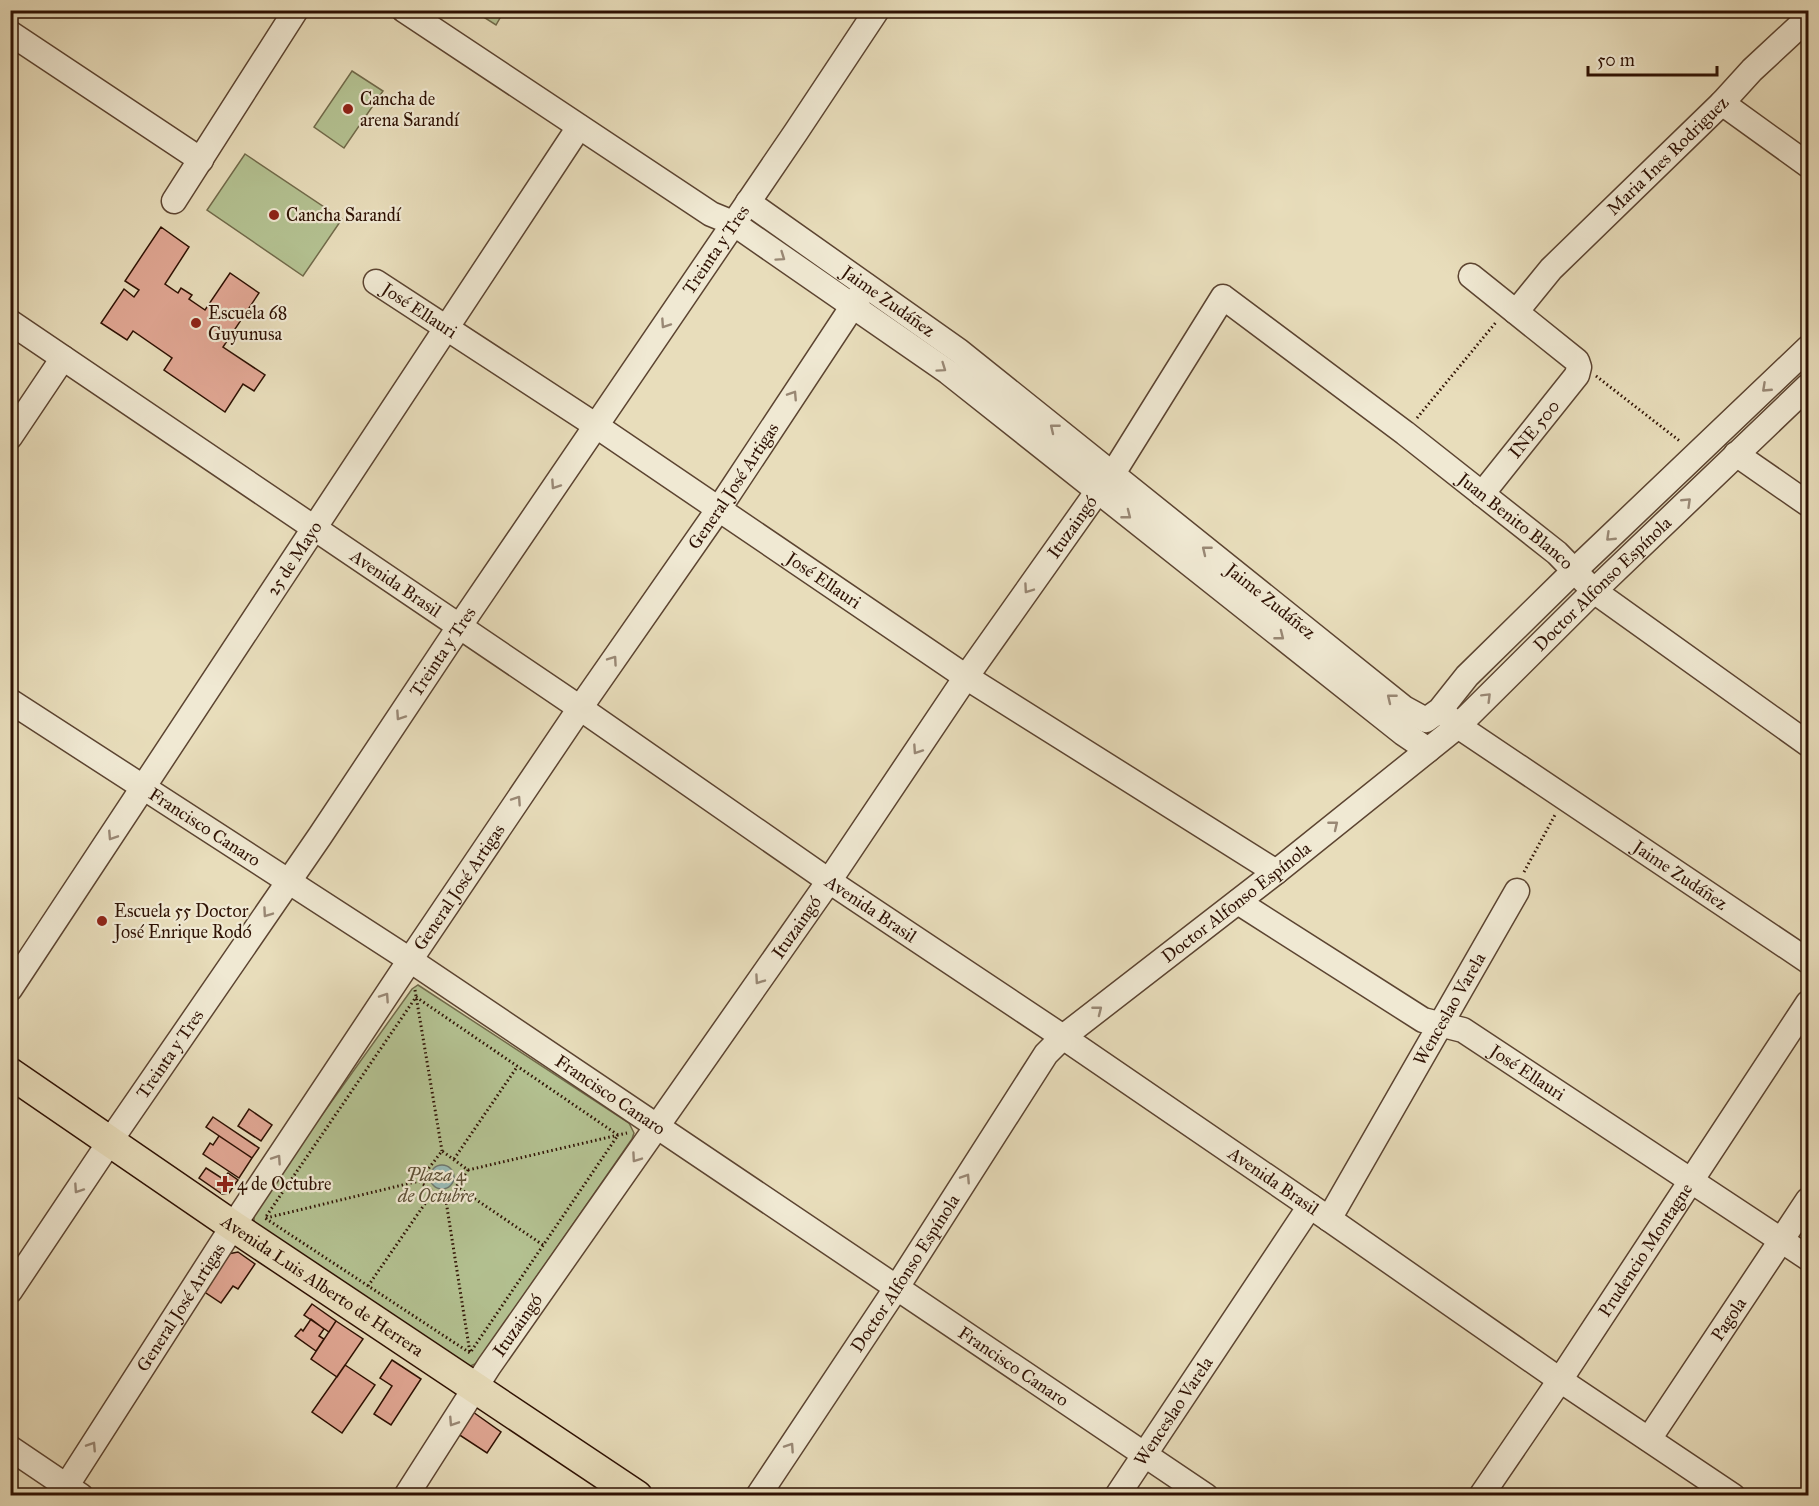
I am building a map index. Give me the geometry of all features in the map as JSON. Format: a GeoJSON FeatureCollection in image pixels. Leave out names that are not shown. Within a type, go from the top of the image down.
{"type":"FeatureCollection","features":[{"type":"Feature","properties":{"kind":"main road","name":"Avenida Luis Alberto de Herrera"},"geometry":{"type":"LineString","coordinates":[[10,1073],[233,1226],[637,1496]]}},
{"type":"Feature","properties":{"kind":"street"},"geometry":{"type":"LineString","coordinates":[[174,201],[296,10]]}},
{"type":"Feature","properties":{"kind":"street","name":"Jaime Zudáñez"},"geometry":{"type":"LineString","coordinates":[[404,10],[711,214],[733,223],[948,372],[1105,483],[1404,708],[1433,715],[1458,726],[1809,961]]}},
{"type":"Feature","properties":{"kind":"street","name":"Treinta y Tres"},"geometry":{"type":"LineString","coordinates":[[10,1291],[290,881],[595,425],[877,10]]}},
{"type":"Feature","properties":{"kind":"street","name":"Maria Ines Rodriguez"},"geometry":{"type":"LineString","coordinates":[[1512,310],[1551,269],[1722,103],[1752,70],[1809,18]]}},
{"type":"Feature","properties":{"kind":"street"},"geometry":{"type":"LineString","coordinates":[[10,33],[201,160]]}},
{"type":"Feature","properties":{"kind":"street"},"geometry":{"type":"LineString","coordinates":[[1722,103],[1809,165]]}},
{"type":"Feature","properties":{"kind":"street","name":"25 de Mayo"},"geometry":{"type":"LineString","coordinates":[[10,989],[579,127]]}},
{"type":"Feature","properties":{"kind":"street","name":"Jaime Zudáñez"},"geometry":{"type":"LineString","coordinates":[[748,202],[959,351],[1105,483],[1403,733],[1428,750]]}},
{"type":"Feature","properties":{"kind":"street"},"geometry":{"type":"LineString","coordinates":[[1471,276],[1577,361]]}},
{"type":"Feature","properties":{"kind":"street","name":"José Ellauri"},"geometry":{"type":"LineString","coordinates":[[376,282],[595,425],[966,677],[1276,872]]}},
{"type":"Feature","properties":{"kind":"street","name":"General José Artigas"},"geometry":{"type":"LineString","coordinates":[[69,1492],[233,1226],[579,708],[718,510],[866,286]]}},
{"type":"Feature","properties":{"kind":"street","name":"Ituzaingó"},"geometry":{"type":"LineString","coordinates":[[406,1496],[475,1388],[829,881],[966,677],[1105,483],[1223,297]]}},
{"type":"Feature","properties":{"kind":"street","name":"Juan Benito Blanco"},"geometry":{"type":"LineString","coordinates":[[1223,297],[1405,433],[1557,553],[1594,591],[1809,744]]}},
{"type":"Feature","properties":{"kind":"street","name":"Avenida Brasil"},"geometry":{"type":"LineString","coordinates":[[10,322],[579,708],[829,881],[1063,1037],[1560,1380],[1733,1496]]}},
{"type":"Feature","properties":{"kind":"street","name":"Doctor Alfonso Espínola"},"geometry":{"type":"LineString","coordinates":[[1433,715],[1467,676],[1574,571],[1809,348]]}},
{"type":"Feature","properties":{"kind":"street"},"geometry":{"type":"LineString","coordinates":[[10,437],[63,358]]}},
{"type":"Feature","properties":{"kind":"street","name":"INE 500"},"geometry":{"type":"LineString","coordinates":[[1482,494],[1577,375],[1579,367],[1577,361]]}},
{"type":"Feature","properties":{"kind":"street","name":"Doctor Alfonso Espínola"},"geometry":{"type":"LineString","coordinates":[[758,1496],[897,1287],[1046,1054],[1063,1037],[1238,902],[1458,726],[1594,591],[1809,386]]}},
{"type":"Feature","properties":{"kind":"street"},"geometry":{"type":"LineString","coordinates":[[1736,454],[1809,504]]}},
{"type":"Feature","properties":{"kind":"street","name":"Francisco Canaro"},"geometry":{"type":"LineString","coordinates":[[10,701],[410,960],[1206,1496]]}},
{"type":"Feature","properties":{"kind":"street"},"geometry":{"type":"LineString","coordinates":[[1428,750],[1433,715]]}},
{"type":"Feature","properties":{"kind":"street","name":"Wenceslao Varela"},"geometry":{"type":"LineString","coordinates":[[1117,1496],[1319,1212],[1441,1024],[1517,891]]}},
{"type":"Feature","properties":{"kind":"street","name":"José Ellauri"},"geometry":{"type":"LineString","coordinates":[[1238,902],[1423,1020],[1462,1030],[1809,1258]]}},
{"type":"Feature","properties":{"kind":"street","name":"Prudencio Montagne"},"geometry":{"type":"LineString","coordinates":[[1481,1496],[1809,1003]]}},
{"type":"Feature","properties":{"kind":"street","name":"Pagola"},"geometry":{"type":"LineString","coordinates":[[1649,1440],[1809,1200]]}},
{"type":"Feature","properties":{"kind":"street"},"geometry":{"type":"LineString","coordinates":[[10,1448],[69,1492]]}},
{"type":"Feature","properties":{"kind":"path"},"geometry":{"type":"LineString","coordinates":[[1405,433],[1512,310]]}},
{"type":"Feature","properties":{"kind":"path"},"geometry":{"type":"LineString","coordinates":[[1577,361],[1696,454]]}},
{"type":"Feature","properties":{"kind":"path"},"geometry":{"type":"LineString","coordinates":[[1517,891],[1519,882],[1564,797]]}},
{"type":"Feature","properties":{"kind":"path"},"geometry":{"type":"LineString","coordinates":[[265,1218],[419,1182],[442,1151],[410,960]]}},
{"type":"Feature","properties":{"kind":"path"},"geometry":{"type":"LineString","coordinates":[[416,997],[618,1135]]}},
{"type":"Feature","properties":{"kind":"path"},"geometry":{"type":"LineString","coordinates":[[265,1218],[416,997]]}},
{"type":"Feature","properties":{"kind":"path"},"geometry":{"type":"LineString","coordinates":[[454,1159],[517,1066]]}},
{"type":"Feature","properties":{"kind":"path"},"geometry":{"type":"LineString","coordinates":[[470,1353],[446,1201],[468,1170],[658,1126]]}},
{"type":"Feature","properties":{"kind":"path"},"geometry":{"type":"LineString","coordinates":[[470,1353],[618,1135]]}},
{"type":"Feature","properties":{"kind":"path"},"geometry":{"type":"LineString","coordinates":[[442,1151],[468,1170]]}},
{"type":"Feature","properties":{"kind":"path"},"geometry":{"type":"LineString","coordinates":[[419,1182],[446,1201]]}},
{"type":"Feature","properties":{"kind":"path"},"geometry":{"type":"LineString","coordinates":[[456,1186],[543,1245]]}},
{"type":"Feature","properties":{"kind":"path"},"geometry":{"type":"LineString","coordinates":[[368,1286],[433,1192]]}},
{"type":"Feature","properties":{"kind":"path"},"geometry":{"type":"LineString","coordinates":[[265,1218],[470,1353]]}},
{"type":"Feature","properties":{"kind":"green space"},"geometry":{"type":"Polygon","coordinates":[[[474,11],[504,11],[496,25],[474,11]]]}},
{"type":"Feature","properties":{"kind":"green space","name":"Cancha de arena Sarandí"},"geometry":{"type":"Polygon","coordinates":[[[352,71],[383,91],[344,148],[314,127],[352,71]]]}},
{"type":"Feature","properties":{"kind":"green space","name":"Cancha Sarandí"},"geometry":{"type":"Polygon","coordinates":[[[245,154],[342,219],[303,276],[207,210],[245,154]]]}},
{"type":"Feature","properties":{"kind":"green space","name":"Plaza 4 de Octubre"},"geometry":{"type":"Polygon","coordinates":[[[418,985],[629,1123],[634,1133],[479,1360],[468,1367],[254,1224],[254,1210],[412,989],[418,985]]]}},
{"type":"Feature","properties":{"kind":"water"},"geometry":{"type":"Polygon","coordinates":[[[442,1165],[451,1168],[454,1177],[451,1186],[442,1189],[433,1186],[430,1177],[433,1168],[442,1165]]]}},
{"type":"Feature","properties":{"kind":"building"},"geometry":{"type":"Polygon","coordinates":[[[161,227],[189,247],[165,284],[178,293],[181,288],[192,295],[189,299],[205,310],[230,273],[259,293],[223,347],[265,375],[254,391],[243,384],[225,412],[164,370],[172,358],[133,331],[127,340],[101,323],[124,289],[134,297],[139,290],[125,281],[161,227]]]}},
{"type":"Feature","properties":{"kind":"building"},"geometry":{"type":"Polygon","coordinates":[[[249,1109],[272,1125],[261,1141],[238,1126],[249,1109]]]}},
{"type":"Feature","properties":{"kind":"building"},"geometry":{"type":"Polygon","coordinates":[[[213,1117],[259,1148],[252,1158],[206,1127],[213,1117]]]}},
{"type":"Feature","properties":{"kind":"building"},"geometry":{"type":"Polygon","coordinates":[[[219,1136],[252,1158],[239,1178],[203,1154],[210,1143],[213,1145],[219,1136]]]}},
{"type":"Feature","properties":{"kind":"building"},"geometry":{"type":"Polygon","coordinates":[[[206,1168],[223,1179],[228,1173],[238,1180],[229,1193],[222,1194],[199,1178],[206,1168]]]}},
{"type":"Feature","properties":{"kind":"building"},"geometry":{"type":"Polygon","coordinates":[[[238,1252],[255,1264],[238,1289],[233,1286],[221,1303],[203,1291],[228,1254],[238,1252]]]}},
{"type":"Feature","properties":{"kind":"building"},"geometry":{"type":"Polygon","coordinates":[[[312,1304],[336,1321],[329,1332],[304,1315],[312,1304]]]}},
{"type":"Feature","properties":{"kind":"building"},"geometry":{"type":"Polygon","coordinates":[[[311,1319],[324,1329],[319,1336],[324,1339],[316,1351],[295,1336],[301,1329],[303,1331],[311,1319]]]}},
{"type":"Feature","properties":{"kind":"building"},"geometry":{"type":"Polygon","coordinates":[[[336,1321],[363,1339],[337,1377],[311,1359],[336,1321]]]}},
{"type":"Feature","properties":{"kind":"building"},"geometry":{"type":"Polygon","coordinates":[[[392,1360],[421,1379],[391,1425],[374,1414],[392,1386],[380,1378],[392,1360]]]}},
{"type":"Feature","properties":{"kind":"building"},"geometry":{"type":"Polygon","coordinates":[[[345,1365],[375,1385],[342,1433],[312,1412],[345,1365]]]}},
{"type":"Feature","properties":{"kind":"building"},"geometry":{"type":"Polygon","coordinates":[[[473,1412],[501,1432],[487,1453],[458,1434],[473,1412]]]}},
{"type":"Feature","properties":{"kind":"place","name":"Cancha de arena Sarandí"},"geometry":{"type":"Point","coordinates":[348,109]}},
{"type":"Feature","properties":{"kind":"place","name":"Cancha Sarandí"},"geometry":{"type":"Point","coordinates":[274,215]}},
{"type":"Feature","properties":{"kind":"place","name":"Escuela 68 Guyunusa"},"geometry":{"type":"Point","coordinates":[196,323]}},
{"type":"Feature","properties":{"kind":"place","name":"Escuela 55 Doctor José Enrique Rodó"},"geometry":{"type":"Point","coordinates":[102,921]}},
{"type":"Feature","properties":{"kind":"place","name":"4 de Octubre"},"geometry":{"type":"Point","coordinates":[225,1184]}}]}
